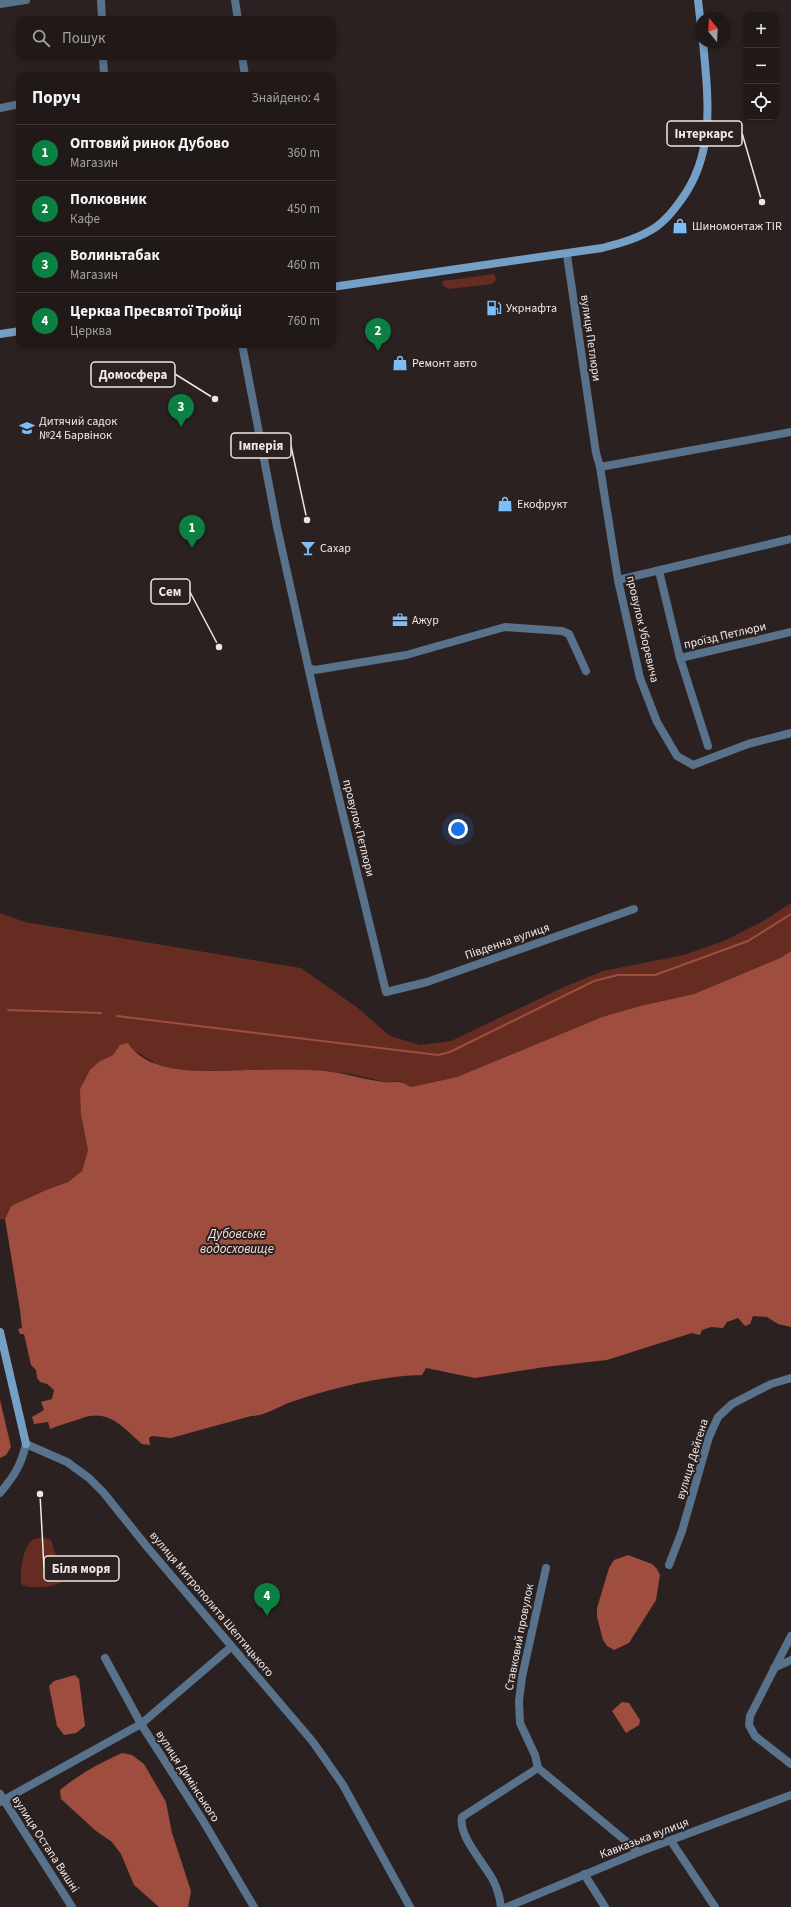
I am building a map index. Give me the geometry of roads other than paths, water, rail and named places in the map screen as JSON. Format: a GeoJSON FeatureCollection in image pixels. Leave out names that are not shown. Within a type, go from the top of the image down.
{"type":"FeatureCollection","features":[{"type":"Feature","properties":{"kind":"main road"},"geometry":{"type":"LineString","coordinates":[[698,0],[699,12]]}},
{"type":"Feature","properties":{"kind":"main road"},"geometry":{"type":"LineString","coordinates":[[336,286],[567,255],[602,248],[640,236],[656,226],[673,210],[684,196],[699,165],[708,130],[708,103],[703,48]]}},
{"type":"Feature","properties":{"kind":"main road"},"geometry":{"type":"LineString","coordinates":[[0,334],[16,332]]}},
{"type":"Feature","properties":{"kind":"main road"},"geometry":{"type":"LineString","coordinates":[[0,1332],[26,1444]]}},
{"type":"Feature","properties":{"kind":"street"},"geometry":{"type":"LineString","coordinates":[[0,4],[26,0]]}},
{"type":"Feature","properties":{"kind":"street"},"geometry":{"type":"LineString","coordinates":[[101,0],[102,16]]}},
{"type":"Feature","properties":{"kind":"street"},"geometry":{"type":"LineString","coordinates":[[235,0],[237,16]]}},
{"type":"Feature","properties":{"kind":"street"},"geometry":{"type":"LineString","coordinates":[[103,60],[104,72]]}},
{"type":"Feature","properties":{"kind":"street"},"geometry":{"type":"LineString","coordinates":[[243,60],[244,72]]}},
{"type":"Feature","properties":{"kind":"street"},"geometry":{"type":"LineString","coordinates":[[0,108],[16,105]]}},
{"type":"Feature","properties":{"kind":"street","name":"вулиця Петлюри"},"geometry":{"type":"LineString","coordinates":[[567,255],[596,453],[600,467]]}},
{"type":"Feature","properties":{"kind":"street","name":"провулок Петлюри"},"geometry":{"type":"LineString","coordinates":[[243,348],[277,527],[386,992]]}},
{"type":"Feature","properties":{"kind":"street"},"geometry":{"type":"LineString","coordinates":[[600,467],[791,432]]}},
{"type":"Feature","properties":{"kind":"street","name":"провулок Уборевича"},"geometry":{"type":"LineString","coordinates":[[600,467],[618,580],[640,678],[657,722],[677,756],[693,764],[708,760],[748,744],[791,733]]}},
{"type":"Feature","properties":{"kind":"street"},"geometry":{"type":"LineString","coordinates":[[618,580],[791,539]]}},
{"type":"Feature","properties":{"kind":"street","name":"проїзд Петлюри"},"geometry":{"type":"LineString","coordinates":[[660,571],[680,658],[791,632]]}},
{"type":"Feature","properties":{"kind":"street"},"geometry":{"type":"LineString","coordinates":[[309,668],[315,670],[406,655],[505,627],[562,631],[569,634],[586,670]]}},
{"type":"Feature","properties":{"kind":"street"},"geometry":{"type":"LineString","coordinates":[[680,658],[708,746]]}},
{"type":"Feature","properties":{"kind":"street","name":"Південна вулиця"},"geometry":{"type":"LineString","coordinates":[[386,992],[427,982],[634,909]]}},
{"type":"Feature","properties":{"kind":"street","name":"вулиця Дейгена"},"geometry":{"type":"LineString","coordinates":[[669,1564],[682,1531],[709,1437],[718,1417],[732,1404],[771,1384],[791,1378]]}},
{"type":"Feature","properties":{"kind":"street"},"geometry":{"type":"LineString","coordinates":[[0,1492],[17,1470],[22,1460],[26,1444]]}},
{"type":"Feature","properties":{"kind":"street","name":"вулиця Митрополита Шептицького"},"geometry":{"type":"LineString","coordinates":[[26,1444],[67,1462],[89,1478],[103,1492],[231,1647],[313,1742],[343,1785],[410,1907]]}},
{"type":"Feature","properties":{"kind":"street","name":"Ставковий провулок"},"geometry":{"type":"LineString","coordinates":[[538,1768],[520,1723],[519,1701],[522,1677],[546,1568]]}},
{"type":"Feature","properties":{"kind":"street"},"geometry":{"type":"LineString","coordinates":[[791,1636],[750,1716],[749,1726],[755,1736],[791,1764]]}},
{"type":"Feature","properties":{"kind":"street"},"geometry":{"type":"LineString","coordinates":[[1,1799],[141,1724],[231,1647]]}},
{"type":"Feature","properties":{"kind":"street","name":"вулиця Димінського"},"geometry":{"type":"LineString","coordinates":[[105,1658],[141,1724],[202,1819],[254,1907]]}},
{"type":"Feature","properties":{"kind":"street"},"geometry":{"type":"LineString","coordinates":[[774,1668],[791,1660]]}},
{"type":"Feature","properties":{"kind":"street"},"geometry":{"type":"LineString","coordinates":[[501,1907],[500,1898],[493,1881],[464,1836],[460,1823],[462,1817],[538,1768],[639,1852]]}},
{"type":"Feature","properties":{"kind":"street","name":"Кавказька вулиця"},"geometry":{"type":"LineString","coordinates":[[507,1907],[639,1852],[791,1795]]}},
{"type":"Feature","properties":{"kind":"street","name":"вулиця Остапа Вишні"},"geometry":{"type":"LineString","coordinates":[[1,1799],[72,1907]]}},
{"type":"Feature","properties":{"kind":"street"},"geometry":{"type":"LineString","coordinates":[[671,1841],[715,1907]]}},
{"type":"Feature","properties":{"kind":"street"},"geometry":{"type":"LineString","coordinates":[[584,1874],[605,1907]]}},
{"type":"Feature","properties":{"kind":"water","name":"Дубовське водосховище"},"geometry":{"type":"Polygon","coordinates":[[[791,951],[791,1327],[778,1324],[767,1317],[753,1316],[750,1324],[745,1326],[738,1318],[727,1322],[723,1328],[711,1327],[702,1330],[700,1335],[692,1333],[607,1360],[545,1367],[475,1378],[426,1368],[422,1375],[375,1380],[343,1387],[291,1402],[263,1414],[171,1438],[152,1436],[149,1438],[150,1445],[142,1444],[120,1425],[105,1417],[88,1417],[50,1429],[48,1422],[34,1424],[32,1417],[44,1410],[41,1402],[52,1399],[54,1390],[47,1384],[40,1382],[37,1378],[36,1370],[31,1365],[24,1334],[20,1334],[18,1329],[22,1328],[20,1310],[5,1219],[11,1206],[68,1182],[82,1171],[88,1150],[81,1115],[80,1089],[90,1070],[100,1061],[113,1055],[120,1045],[128,1043],[138,1054],[152,1062],[185,1070],[325,1071],[378,1081],[400,1082],[411,1087],[457,1077],[602,1017],[640,1006],[694,994],[780,958],[791,951]]]}},
{"type":"Feature","properties":{"kind":"water"},"geometry":{"type":"Polygon","coordinates":[[[0,1400],[11,1447],[6,1455],[0,1458],[0,1400]]]}},
{"type":"Feature","properties":{"kind":"water"},"geometry":{"type":"Polygon","coordinates":[[[628,1555],[652,1564],[660,1575],[656,1600],[629,1643],[614,1650],[607,1646],[603,1640],[597,1617],[597,1608],[609,1568],[614,1560],[628,1555]]]}},
{"type":"Feature","properties":{"kind":"water"},"geometry":{"type":"Polygon","coordinates":[[[75,1675],[79,1679],[85,1726],[76,1733],[64,1735],[57,1726],[49,1686],[54,1681],[75,1675]]]}},
{"type":"Feature","properties":{"kind":"water"},"geometry":{"type":"Polygon","coordinates":[[[622,1702],[629,1703],[640,1720],[639,1725],[626,1733],[612,1711],[622,1702]]]}},
{"type":"Feature","properties":{"kind":"water"},"geometry":{"type":"Polygon","coordinates":[[[122,1753],[132,1755],[144,1764],[166,1802],[172,1833],[191,1891],[188,1907],[159,1907],[134,1885],[121,1854],[112,1842],[96,1831],[61,1799],[60,1790],[67,1784],[90,1769],[122,1753]]]}},
{"type":"Feature","properties":{"kind":"waterway"},"geometry":{"type":"LineString","coordinates":[[117,1016],[438,1055],[450,1052],[594,981],[618,975],[655,975],[748,941],[791,914]]}},
{"type":"Feature","properties":{"kind":"waterway"},"geometry":{"type":"LineString","coordinates":[[8,1010],[101,1013]]}},
{"type":"Feature","properties":{"kind":"place","name":"Інтеркарс"},"geometry":{"type":"Point","coordinates":[762,202]}},
{"type":"Feature","properties":{"kind":"place","name":"Шиномонтаж TIR"},"geometry":{"type":"Point","coordinates":[680,226]}},
{"type":"Feature","properties":{"kind":"place","name":"Укрнафта"},"geometry":{"type":"Point","coordinates":[494,308]}},
{"type":"Feature","properties":{"kind":"place","name":"Полковник"},"geometry":{"type":"Point","coordinates":[378,351]}},
{"type":"Feature","properties":{"kind":"place","name":"Ремонт авто"},"geometry":{"type":"Point","coordinates":[400,363]}},
{"type":"Feature","properties":{"kind":"place","name":"Домосфера"},"geometry":{"type":"Point","coordinates":[215,399]}},
{"type":"Feature","properties":{"kind":"place","name":"Волиньтабак"},"geometry":{"type":"Point","coordinates":[181,427]}},
{"type":"Feature","properties":{"kind":"place","name":"Дитячий садок №24 Барвінок"},"geometry":{"type":"Point","coordinates":[27,428]}},
{"type":"Feature","properties":{"kind":"place","name":"Екофрукт"},"geometry":{"type":"Point","coordinates":[505,504]}},
{"type":"Feature","properties":{"kind":"place","name":"Імперія"},"geometry":{"type":"Point","coordinates":[307,520]}},
{"type":"Feature","properties":{"kind":"place","name":"Оптовий ринок Дубово"},"geometry":{"type":"Point","coordinates":[192,548]}},
{"type":"Feature","properties":{"kind":"place","name":"Сахар"},"geometry":{"type":"Point","coordinates":[308,548]}},
{"type":"Feature","properties":{"kind":"place","name":"Ажур"},"geometry":{"type":"Point","coordinates":[400,620]}},
{"type":"Feature","properties":{"kind":"place","name":"Сем"},"geometry":{"type":"Point","coordinates":[219,647]}},
{"type":"Feature","properties":{"kind":"place","name":"Біля моря"},"geometry":{"type":"Point","coordinates":[40,1494]}},
{"type":"Feature","properties":{"kind":"place","name":"Церква Пресвятої Тройці"},"geometry":{"type":"Point","coordinates":[267,1616]}}]}
